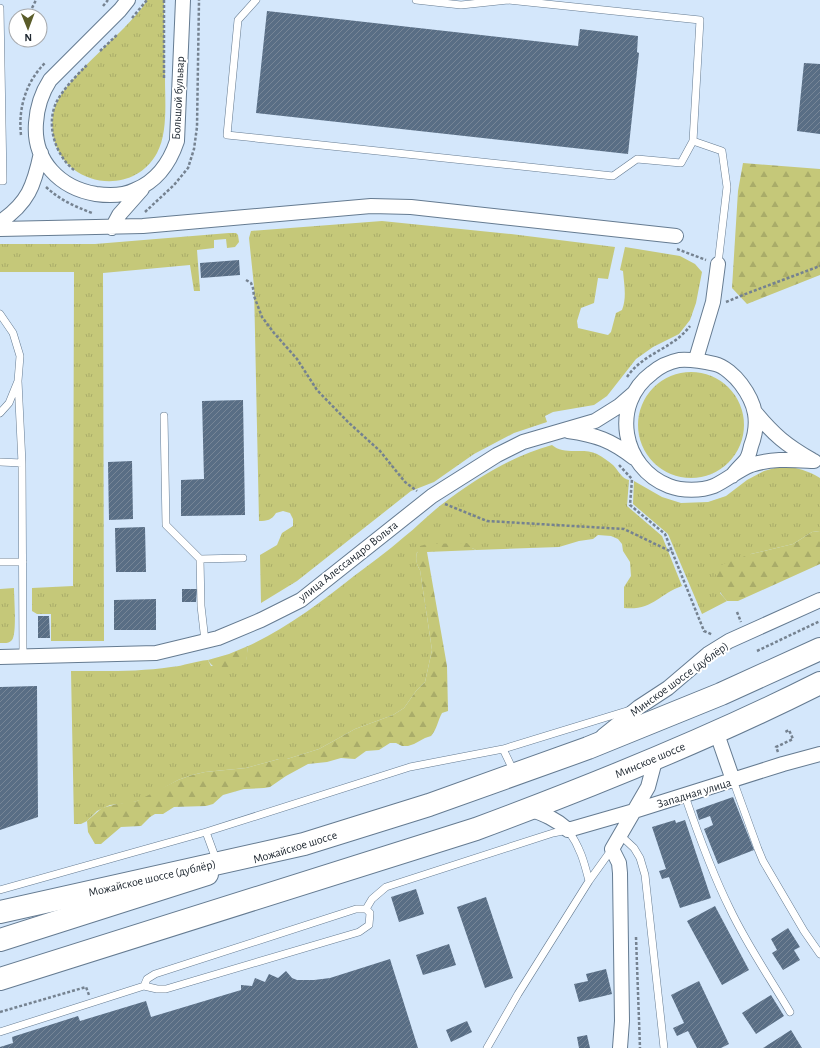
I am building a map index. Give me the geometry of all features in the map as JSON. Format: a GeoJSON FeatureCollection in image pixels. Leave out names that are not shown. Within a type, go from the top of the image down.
{"type":"FeatureCollection","features":[{"type":"Feature","properties":{"kind":"main road"},"geometry":{"type":"LineString","coordinates":[[588,748],[721,694],[820,649]]}},
{"type":"Feature","properties":{"kind":"main road","name":"Минское шоссе"},"geometry":{"type":"LineString","coordinates":[[0,979],[476,829],[656,757],[781,702],[820,683]]}},
{"type":"Feature","properties":{"kind":"main road","name":"Можайское шоссе"},"geometry":{"type":"LineString","coordinates":[[0,940],[429,805],[588,748]]}},
{"type":"Feature","properties":{"kind":"main road","name":"Можайское шоссе (дублёр)"},"geometry":{"type":"LineString","coordinates":[[0,912],[304,844]]}},
{"type":"Feature","properties":{"kind":"street","name":"Большой бульвар"},"geometry":{"type":"LineString","coordinates":[[128,0],[120,10],[50,80],[39,101],[36,136],[41,153],[52,171],[60,179],[72,187],[86,192],[108,195],[125,194],[136,190],[160,172],[168,162],[177,141],[183,0]]}},
{"type":"Feature","properties":{"kind":"street"},"geometry":{"type":"LineString","coordinates":[[0,222],[15,211],[29,194],[37,175],[41,153]]}},
{"type":"Feature","properties":{"kind":"street"},"geometry":{"type":"LineString","coordinates":[[112,228],[119,215],[147,183]]}},
{"type":"Feature","properties":{"kind":"street"},"geometry":{"type":"LineString","coordinates":[[0,229],[112,228],[150,226],[371,206],[411,207],[676,242]]}},
{"type":"Feature","properties":{"kind":"street"},"geometry":{"type":"LineString","coordinates":[[696,360],[713,302],[718,264]]}},
{"type":"Feature","properties":{"kind":"street"},"geometry":{"type":"LineString","coordinates":[[636,459],[628,443],[626,426],[628,409],[634,393],[645,378],[660,367],[678,360],[696,360],[718,365],[736,377],[750,395],[755,412],[756,433],[746,459],[732,476]]}},
{"type":"Feature","properties":{"kind":"street","name":"улица Алессандро Вольта"},"geometry":{"type":"LineString","coordinates":[[0,657],[156,653],[218,638],[261,620],[301,600],[432,496],[510,449],[522,442],[595,421],[619,406],[634,393]]}},
{"type":"Feature","properties":{"kind":"street"},"geometry":{"type":"LineString","coordinates":[[755,412],[767,427],[785,443],[817,463]]}},
{"type":"Feature","properties":{"kind":"street"},"geometry":{"type":"LineString","coordinates":[[561,430],[595,436],[620,447],[636,459],[650,475],[669,486],[691,490],[712,486],[751,466],[768,461],[784,459],[817,463]]}},
{"type":"Feature","properties":{"kind":"street","name":"Минское шоссе (дублёр)"},"geometry":{"type":"LineString","coordinates":[[588,748],[639,707],[668,688],[708,654],[729,641],[820,600]]}},
{"type":"Feature","properties":{"kind":"street"},"geometry":{"type":"LineString","coordinates":[[716,731],[733,780]]}},
{"type":"Feature","properties":{"kind":"street","name":"Западная улица"},"geometry":{"type":"LineString","coordinates":[[568,830],[685,796],[783,764],[820,754]]}},
{"type":"Feature","properties":{"kind":"street"},"geometry":{"type":"LineString","coordinates":[[620,1048],[622,1021],[620,873],[619,863],[612,849],[648,787],[656,757]]}},
{"type":"Feature","properties":{"kind":"street"},"geometry":{"type":"LineString","coordinates":[[529,809],[548,816],[568,830]]}},
{"type":"Feature","properties":{"kind":"lane"},"geometry":{"type":"LineString","coordinates":[[256,0],[238,20],[227,134],[613,176],[637,159],[681,163],[693,141],[700,20],[508,0],[461,4],[416,0]]}},
{"type":"Feature","properties":{"kind":"lane"},"geometry":{"type":"LineString","coordinates":[[0,8],[3,181],[0,181]]}},
{"type":"Feature","properties":{"kind":"lane"},"geometry":{"type":"LineString","coordinates":[[693,141],[722,151],[727,187],[718,264]]}},
{"type":"Feature","properties":{"kind":"lane"},"geometry":{"type":"LineString","coordinates":[[0,314],[13,333],[20,356],[18,380],[22,463],[23,656]]}},
{"type":"Feature","properties":{"kind":"lane"},"geometry":{"type":"LineString","coordinates":[[0,413],[9,403],[18,380]]}},
{"type":"Feature","properties":{"kind":"lane"},"geometry":{"type":"LineString","coordinates":[[164,416],[166,526],[200,559],[243,558]]}},
{"type":"Feature","properties":{"kind":"lane"},"geometry":{"type":"LineString","coordinates":[[0,462],[22,463]]}},
{"type":"Feature","properties":{"kind":"lane"},"geometry":{"type":"LineString","coordinates":[[200,559],[200,606],[205,642]]}},
{"type":"Feature","properties":{"kind":"lane"},"geometry":{"type":"LineString","coordinates":[[0,562],[23,562]]}},
{"type":"Feature","properties":{"kind":"lane"},"geometry":{"type":"LineString","coordinates":[[0,890],[206,832],[410,767],[503,749],[639,707]]}},
{"type":"Feature","properties":{"kind":"lane"},"geometry":{"type":"LineString","coordinates":[[503,749],[515,774]]}},
{"type":"Feature","properties":{"kind":"lane"},"geometry":{"type":"LineString","coordinates":[[733,780],[763,861],[804,931],[820,954]]}},
{"type":"Feature","properties":{"kind":"lane"},"geometry":{"type":"LineString","coordinates":[[685,796],[703,848],[730,910],[754,954],[790,1012]]}},
{"type":"Feature","properties":{"kind":"lane"},"geometry":{"type":"LineString","coordinates":[[366,909],[372,899],[386,887],[538,838],[568,830],[578,845],[584,860],[589,881]]}},
{"type":"Feature","properties":{"kind":"lane"},"geometry":{"type":"LineString","coordinates":[[206,832],[217,863]]}},
{"type":"Feature","properties":{"kind":"lane"},"geometry":{"type":"LineString","coordinates":[[620,835],[634,848],[640,858],[645,876],[664,1048]]}},
{"type":"Feature","properties":{"kind":"lane"},"geometry":{"type":"LineString","coordinates":[[487,1048],[518,994],[589,881],[612,849]]}},
{"type":"Feature","properties":{"kind":"lane"},"geometry":{"type":"LineString","coordinates":[[0,1032],[144,986],[157,989],[166,989],[359,932],[369,925],[370,913],[366,909],[356,909],[155,974],[147,979],[144,986]]}},
{"type":"Feature","properties":{"kind":"path"},"geometry":{"type":"LineString","coordinates":[[32,8],[36,0]]}},
{"type":"Feature","properties":{"kind":"path"},"geometry":{"type":"LineString","coordinates":[[98,10],[108,0]]}},
{"type":"Feature","properties":{"kind":"path"},"geometry":{"type":"LineString","coordinates":[[127,24],[147,0]]}},
{"type":"Feature","properties":{"kind":"path"},"geometry":{"type":"LineString","coordinates":[[164,0],[164,85]]}},
{"type":"Feature","properties":{"kind":"path"},"geometry":{"type":"LineString","coordinates":[[37,175],[44,186],[56,196],[69,204],[98,215],[142,215],[174,185],[188,168],[194,149],[197,126],[199,0]]}},
{"type":"Feature","properties":{"kind":"path"},"geometry":{"type":"LineString","coordinates":[[97,54],[122,29]]}},
{"type":"Feature","properties":{"kind":"path"},"geometry":{"type":"LineString","coordinates":[[21,136],[20,124],[22,105],[28,88],[38,71],[49,60]]}},
{"type":"Feature","properties":{"kind":"path"},"geometry":{"type":"LineString","coordinates":[[78,173],[69,166],[56,146],[52,117],[56,102],[88,64]]}},
{"type":"Feature","properties":{"kind":"path"},"geometry":{"type":"LineString","coordinates":[[676,242],[690,255]]}},
{"type":"Feature","properties":{"kind":"path"},"geometry":{"type":"LineString","coordinates":[[724,303],[748,292],[820,266]]}},
{"type":"Feature","properties":{"kind":"path"},"geometry":{"type":"LineString","coordinates":[[246,280],[253,288],[254,296],[262,317],[274,334],[297,359],[317,390],[348,422],[380,451],[406,482],[418,492],[432,496],[442,502],[487,521],[624,529],[672,552]]}},
{"type":"Feature","properties":{"kind":"path"},"geometry":{"type":"LineString","coordinates":[[616,462],[632,479],[630,505],[665,534],[704,631],[716,636]]}},
{"type":"Feature","properties":{"kind":"path"},"geometry":{"type":"LineString","coordinates":[[737,612],[742,624]]}},
{"type":"Feature","properties":{"kind":"path"},"geometry":{"type":"LineString","coordinates":[[757,651],[820,621]]}},
{"type":"Feature","properties":{"kind":"path"},"geometry":{"type":"LineString","coordinates":[[783,764],[776,747],[793,739],[789,730],[785,732]]}},
{"type":"Feature","properties":{"kind":"path"},"geometry":{"type":"LineString","coordinates":[[636,936],[640,1048]]}},
{"type":"Feature","properties":{"kind":"green space"},"geometry":{"type":"Polygon","coordinates":[[[147,0],[164,0],[165,107],[161,145],[146,168],[131,177],[115,181],[99,180],[83,175],[69,165],[59,152],[53,134],[52,122],[55,106],[68,85],[124,28],[142,8],[147,0]]]}},
{"type":"Feature","properties":{"kind":"green space"},"geometry":{"type":"Polygon","coordinates":[[[743,163],[820,169],[820,275],[747,304],[732,288],[738,191],[743,163]]]}},
{"type":"Feature","properties":{"kind":"green space"},"geometry":{"type":"Polygon","coordinates":[[[382,221],[511,234],[615,247],[608,279],[598,278],[594,303],[581,308],[577,321],[578,328],[608,335],[611,332],[616,313],[622,310],[624,305],[625,290],[623,271],[620,270],[625,247],[680,256],[695,264],[702,272],[696,303],[690,320],[679,334],[653,347],[636,359],[607,396],[594,405],[553,412],[545,416],[547,422],[514,433],[474,454],[434,482],[411,491],[297,581],[261,603],[260,555],[277,545],[282,533],[293,526],[293,519],[290,513],[283,511],[276,513],[269,520],[259,521],[254,286],[249,238],[251,231],[382,221]]]}},
{"type":"Feature","properties":{"kind":"green space"},"geometry":{"type":"Polygon","coordinates":[[[236,233],[238,235],[239,242],[235,247],[227,248],[226,239],[214,240],[214,248],[197,250],[200,291],[194,291],[190,265],[103,273],[104,641],[51,641],[51,614],[37,614],[32,611],[32,588],[73,586],[74,272],[0,272],[0,244],[95,244],[236,233]]]}},
{"type":"Feature","properties":{"kind":"green space"},"geometry":{"type":"Polygon","coordinates":[[[691,372],[711,376],[728,388],[740,405],[744,425],[740,445],[728,462],[711,474],[691,478],[671,474],[654,462],[642,445],[638,425],[642,405],[654,388],[671,376],[691,372]]]}},
{"type":"Feature","properties":{"kind":"green space"},"geometry":{"type":"Polygon","coordinates":[[[552,445],[562,450],[586,451],[597,454],[613,465],[622,476],[629,480],[627,506],[662,536],[682,586],[642,607],[624,608],[624,587],[631,576],[630,562],[623,551],[622,544],[618,539],[611,536],[598,535],[593,539],[579,541],[559,547],[476,550],[472,548],[417,552],[416,557],[420,570],[432,650],[425,682],[416,691],[404,708],[393,715],[355,729],[319,749],[287,759],[279,759],[246,768],[205,772],[192,775],[178,780],[144,799],[130,803],[110,805],[97,811],[87,821],[81,824],[74,824],[71,671],[146,670],[208,660],[211,666],[246,660],[248,646],[290,623],[316,605],[392,547],[436,509],[454,496],[480,478],[508,462],[552,445]]]}},
{"type":"Feature","properties":{"kind":"green space"},"geometry":{"type":"Polygon","coordinates":[[[782,466],[802,470],[820,478],[820,531],[812,532],[793,544],[751,554],[720,593],[727,601],[702,614],[668,534],[633,504],[634,481],[662,497],[681,503],[708,502],[726,496],[747,480],[764,471],[782,466]]]}},
{"type":"Feature","properties":{"kind":"green space"},"geometry":{"type":"Polygon","coordinates":[[[820,531],[820,564],[738,601],[727,601],[718,588],[716,572],[723,564],[751,554],[793,544],[812,532],[820,531]]]}},
{"type":"Feature","properties":{"kind":"green space"},"geometry":{"type":"Polygon","coordinates":[[[467,543],[476,550],[427,552],[447,666],[448,711],[442,713],[431,736],[408,746],[390,743],[379,750],[366,751],[355,759],[341,758],[327,762],[308,764],[270,787],[244,789],[223,795],[213,804],[206,806],[174,807],[163,814],[155,814],[141,826],[121,827],[101,844],[95,844],[88,832],[87,821],[102,808],[137,801],[178,780],[192,775],[205,772],[246,768],[279,759],[287,759],[319,749],[355,729],[393,715],[404,708],[416,691],[425,682],[432,650],[420,570],[416,561],[418,549],[420,546],[427,544],[467,543]]]}},
{"type":"Feature","properties":{"kind":"green space"},"geometry":{"type":"Polygon","coordinates":[[[14,588],[14,636],[9,642],[0,643],[0,589],[14,588]]]}},
{"type":"Feature","properties":{"kind":"green space"},"geometry":{"type":"Polygon","coordinates":[[[248,646],[246,660],[241,666],[232,671],[216,668],[208,660],[229,654],[248,646]]]}},
{"type":"Feature","properties":{"kind":"building"},"geometry":{"type":"Polygon","coordinates":[[[267,11],[578,46],[580,29],[638,36],[637,52],[639,53],[628,154],[256,113],[267,11]]]}},
{"type":"Feature","properties":{"kind":"building"},"geometry":{"type":"Polygon","coordinates":[[[804,63],[820,64],[820,134],[797,131],[804,63]]]}},
{"type":"Feature","properties":{"kind":"building"},"geometry":{"type":"Polygon","coordinates":[[[239,260],[240,275],[201,278],[200,263],[239,260]]]}},
{"type":"Feature","properties":{"kind":"building"},"geometry":{"type":"Polygon","coordinates":[[[243,400],[245,515],[181,516],[181,480],[204,479],[202,401],[243,400]]]}},
{"type":"Feature","properties":{"kind":"building"},"geometry":{"type":"Polygon","coordinates":[[[132,461],[133,519],[109,520],[108,462],[132,461]]]}},
{"type":"Feature","properties":{"kind":"building"},"geometry":{"type":"Polygon","coordinates":[[[145,527],[146,572],[116,572],[115,528],[145,527]]]}},
{"type":"Feature","properties":{"kind":"building"},"geometry":{"type":"Polygon","coordinates":[[[182,589],[197,589],[196,602],[182,602],[182,589]]]}},
{"type":"Feature","properties":{"kind":"building"},"geometry":{"type":"Polygon","coordinates":[[[156,599],[156,630],[114,630],[114,600],[156,599]]]}},
{"type":"Feature","properties":{"kind":"building"},"geometry":{"type":"Polygon","coordinates":[[[38,616],[49,616],[50,638],[38,638],[38,616]]]}},
{"type":"Feature","properties":{"kind":"building"},"geometry":{"type":"Polygon","coordinates":[[[37,686],[38,817],[0,830],[0,687],[37,686]]]}},
{"type":"Feature","properties":{"kind":"building"},"geometry":{"type":"Polygon","coordinates":[[[733,797],[754,850],[718,864],[704,829],[713,825],[710,816],[699,820],[696,810],[733,797]]]}},
{"type":"Feature","properties":{"kind":"building"},"geometry":{"type":"Polygon","coordinates":[[[675,820],[676,823],[685,820],[711,898],[680,908],[669,877],[662,879],[659,871],[666,869],[652,827],[675,820]]]}},
{"type":"Feature","properties":{"kind":"building"},"geometry":{"type":"Polygon","coordinates":[[[416,889],[424,914],[399,922],[391,897],[416,889]]]}},
{"type":"Feature","properties":{"kind":"building"},"geometry":{"type":"Polygon","coordinates":[[[486,897],[513,978],[485,988],[457,907],[486,897]]]}},
{"type":"Feature","properties":{"kind":"building"},"geometry":{"type":"Polygon","coordinates":[[[715,906],[749,970],[722,985],[687,921],[715,906]]]}},
{"type":"Feature","properties":{"kind":"building"},"geometry":{"type":"Polygon","coordinates":[[[788,928],[800,947],[794,950],[800,960],[783,970],[772,953],[777,950],[771,939],[788,928]]]}},
{"type":"Feature","properties":{"kind":"building"},"geometry":{"type":"Polygon","coordinates":[[[449,944],[456,965],[423,975],[416,955],[449,944]]]}},
{"type":"Feature","properties":{"kind":"building"},"geometry":{"type":"Polygon","coordinates":[[[390,959],[418,1048],[0,1048],[13,1043],[12,1037],[78,1016],[80,1021],[146,1001],[151,1017],[241,990],[241,985],[252,986],[255,978],[265,982],[269,974],[278,978],[286,971],[292,978],[297,980],[314,980],[330,978],[390,959]]]}},
{"type":"Feature","properties":{"kind":"building"},"geometry":{"type":"Polygon","coordinates":[[[606,969],[612,994],[579,1002],[574,984],[588,981],[586,974],[606,969]]]}},
{"type":"Feature","properties":{"kind":"building"},"geometry":{"type":"Polygon","coordinates":[[[699,981],[729,1044],[721,1048],[697,1048],[688,1031],[677,1036],[673,1028],[684,1023],[671,995],[699,981]]]}},
{"type":"Feature","properties":{"kind":"building"},"geometry":{"type":"Polygon","coordinates":[[[771,995],[784,1016],[756,1034],[742,1013],[771,995]]]}},
{"type":"Feature","properties":{"kind":"building"},"geometry":{"type":"Polygon","coordinates":[[[467,1021],[472,1032],[451,1042],[446,1030],[467,1021]]]}},
{"type":"Feature","properties":{"kind":"building"},"geometry":{"type":"Polygon","coordinates":[[[791,1030],[802,1048],[763,1048],[791,1030]]]}},
{"type":"Feature","properties":{"kind":"building"},"geometry":{"type":"Polygon","coordinates":[[[587,1035],[590,1048],[579,1048],[577,1037],[587,1035]]]}}]}
